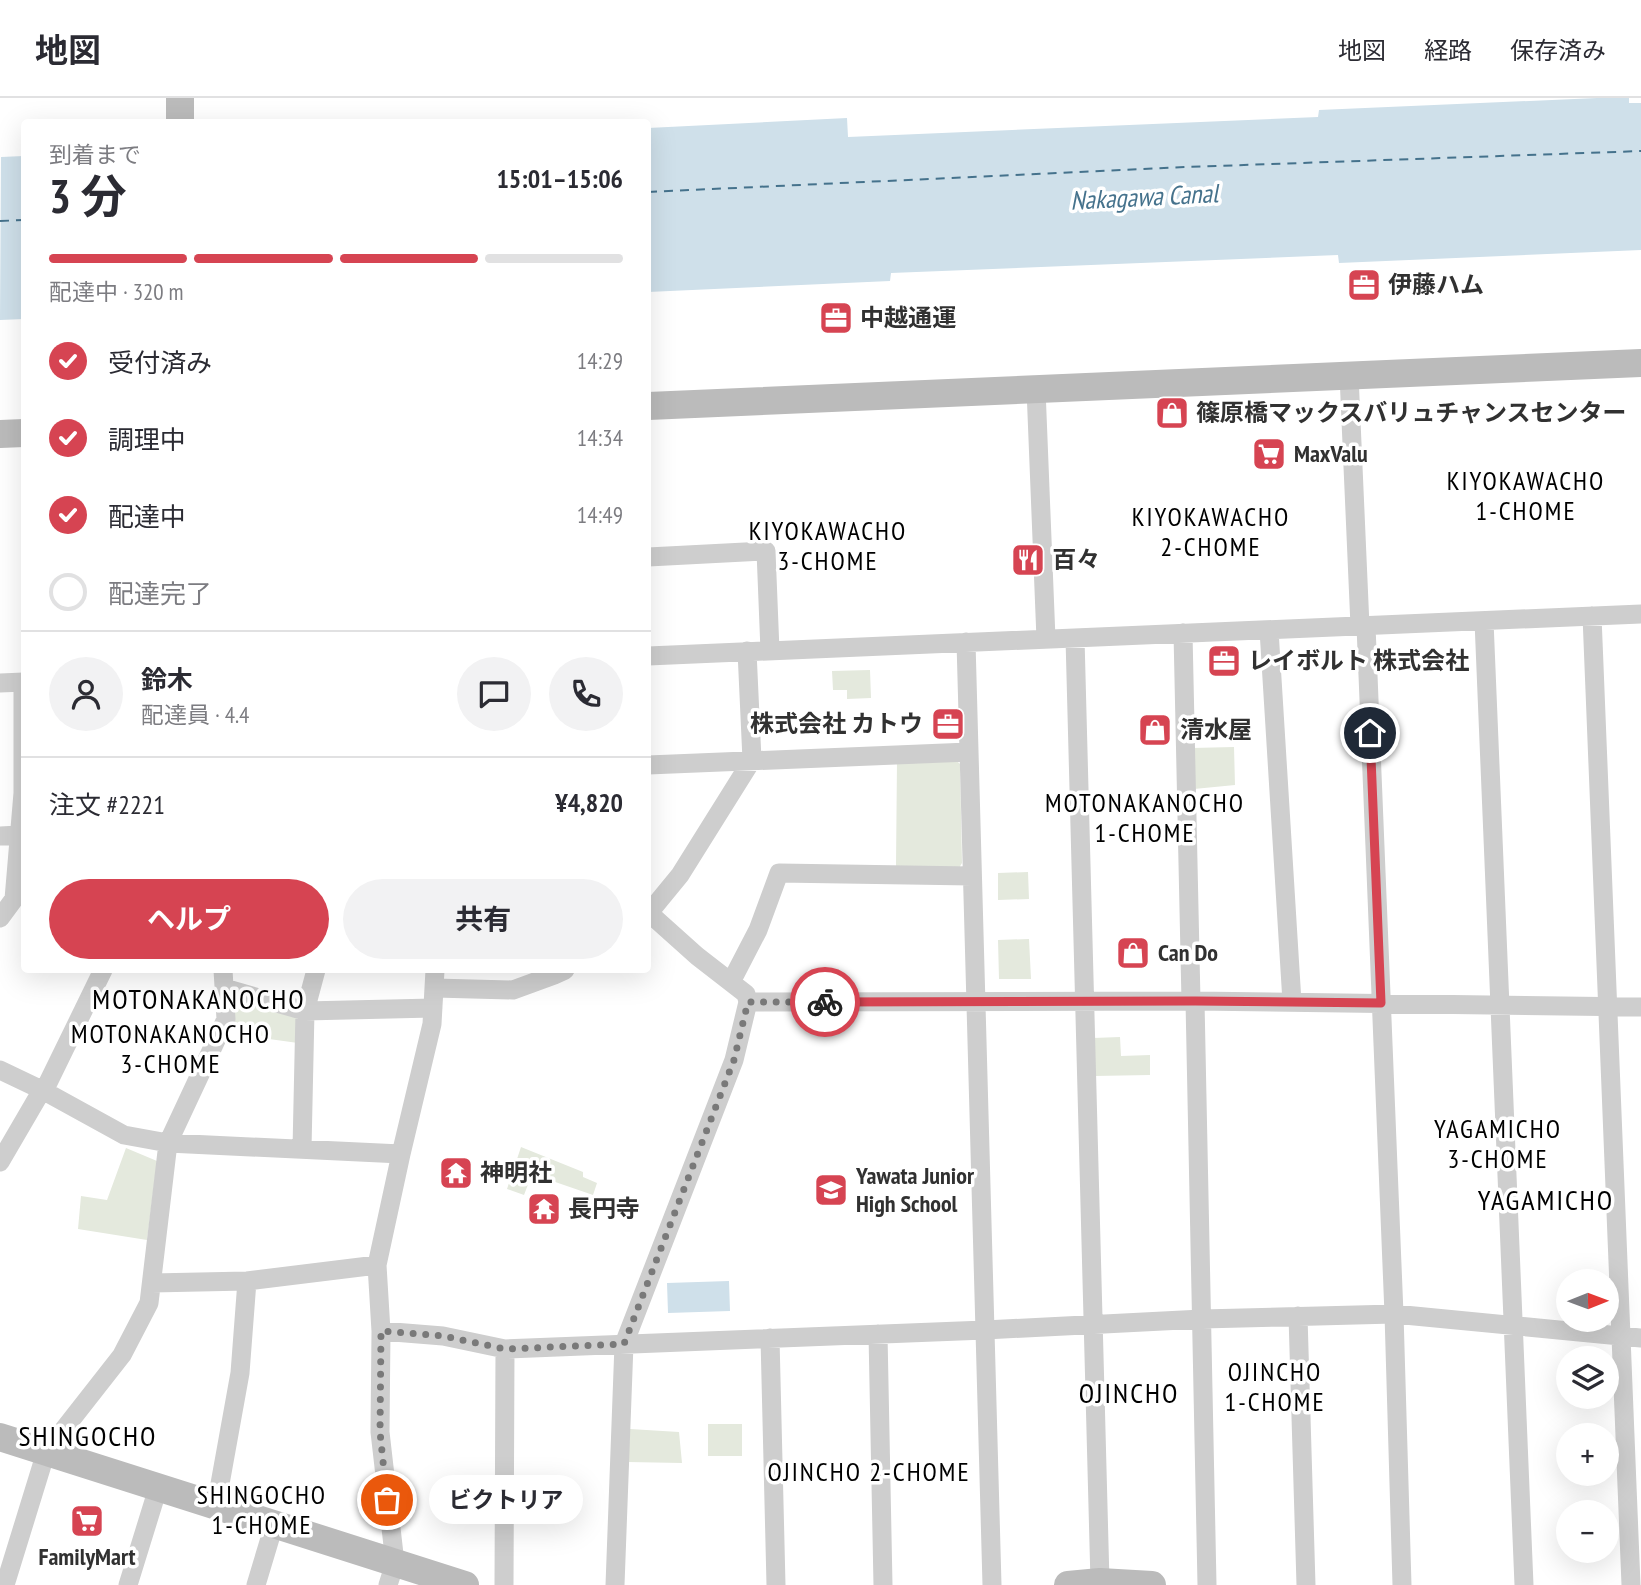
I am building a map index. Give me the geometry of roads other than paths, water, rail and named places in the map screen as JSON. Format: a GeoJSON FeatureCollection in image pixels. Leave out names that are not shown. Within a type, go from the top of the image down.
{"type":"FeatureCollection","features":[{"type":"Feature","properties":{"kind":"street"},"geometry":{"type":"LineString","coordinates":[[180,98],[180,119]]}},
{"type":"Feature","properties":{"kind":"street"},"geometry":{"type":"LineString","coordinates":[[651,406],[1641,363]]}},
{"type":"Feature","properties":{"kind":"street"},"geometry":{"type":"LineString","coordinates":[[1349,375],[1381,1003],[1402,1585]]}},
{"type":"Feature","properties":{"kind":"street"},"geometry":{"type":"LineString","coordinates":[[1036,389],[1046,639]]}},
{"type":"Feature","properties":{"kind":"street"},"geometry":{"type":"LineString","coordinates":[[0,434],[21,433]]}},
{"type":"Feature","properties":{"kind":"street"},"geometry":{"type":"LineString","coordinates":[[651,557],[766,551],[770,650]]}},
{"type":"Feature","properties":{"kind":"street"},"geometry":{"type":"LineString","coordinates":[[651,656],[1641,614]]}},
{"type":"Feature","properties":{"kind":"street"},"geometry":{"type":"LineString","coordinates":[[1592,616],[1631,1585]]}},
{"type":"Feature","properties":{"kind":"street"},"geometry":{"type":"LineString","coordinates":[[1485,621],[1524,1585]]}},
{"type":"Feature","properties":{"kind":"street"},"geometry":{"type":"LineString","coordinates":[[1269,630],[1292,1002]]}},
{"type":"Feature","properties":{"kind":"street"},"geometry":{"type":"LineString","coordinates":[[1183,633],[1207,1585]]}},
{"type":"Feature","properties":{"kind":"street"},"geometry":{"type":"LineString","coordinates":[[1075,638],[1100,1581]]}},
{"type":"Feature","properties":{"kind":"street"},"geometry":{"type":"LineString","coordinates":[[966,642],[992,1585]]}},
{"type":"Feature","properties":{"kind":"street"},"geometry":{"type":"LineString","coordinates":[[651,909],[680,875],[752,760],[747,651]]}},
{"type":"Feature","properties":{"kind":"street"},"geometry":{"type":"LineString","coordinates":[[0,683],[21,682]]}},
{"type":"Feature","properties":{"kind":"street"},"geometry":{"type":"LineString","coordinates":[[651,765],[969,752]]}},
{"type":"Feature","properties":{"kind":"street"},"geometry":{"type":"LineString","coordinates":[[0,918],[13,899],[9,836],[21,802]]}},
{"type":"Feature","properties":{"kind":"street"},"geometry":{"type":"LineString","coordinates":[[731,982],[758,930],[779,873],[972,876]]}},
{"type":"Feature","properties":{"kind":"street"},"geometry":{"type":"LineString","coordinates":[[615,1585],[624,1344],[734,1060],[748,1002],[746,994],[651,916]]}},
{"type":"Feature","properties":{"kind":"street"},"geometry":{"type":"LineString","coordinates":[[0,1162],[43,1091],[102,973]]}},
{"type":"Feature","properties":{"kind":"street"},"geometry":{"type":"LineString","coordinates":[[302,1149],[305,1011],[315,973]]}},
{"type":"Feature","properties":{"kind":"street"},"geometry":{"type":"LineString","coordinates":[[392,1574],[380,1432],[381,1331],[377,1265],[432,1024],[435,979],[513,990],[558,973]]}},
{"type":"Feature","properties":{"kind":"street"},"geometry":{"type":"LineString","coordinates":[[4,1581],[46,1452],[122,1354],[149,1303],[169,1143],[226,1019],[224,979],[305,1011],[433,1008]]}},
{"type":"Feature","properties":{"kind":"street"},"geometry":{"type":"LineString","coordinates":[[748,1002],[1193,1001],[1641,1007]]}},
{"type":"Feature","properties":{"kind":"street"},"geometry":{"type":"LineString","coordinates":[[0,1070],[124,1135],[169,1143],[401,1154]]}},
{"type":"Feature","properties":{"kind":"street"},"geometry":{"type":"LineString","coordinates":[[152,1283],[247,1281],[377,1265]]}},
{"type":"Feature","properties":{"kind":"street"},"geometry":{"type":"LineString","coordinates":[[216,1506],[240,1373],[247,1281]]}},
{"type":"Feature","properties":{"kind":"street"},"geometry":{"type":"LineString","coordinates":[[381,1331],[443,1336],[505,1349],[1202,1319],[1394,1314],[1641,1338]]}},
{"type":"Feature","properties":{"kind":"street"},"geometry":{"type":"LineString","coordinates":[[1298,1317],[1306,1585]]}},
{"type":"Feature","properties":{"kind":"street"},"geometry":{"type":"LineString","coordinates":[[878,1334],[883,1585]]}},
{"type":"Feature","properties":{"kind":"street"},"geometry":{"type":"LineString","coordinates":[[770,1338],[776,1585]]}},
{"type":"Feature","properties":{"kind":"street"},"geometry":{"type":"LineString","coordinates":[[504,1585],[505,1349]]}},
{"type":"Feature","properties":{"kind":"street"},"geometry":{"type":"LineString","coordinates":[[0,1437],[274,1525],[392,1574],[465,1585]]}},
{"type":"Feature","properties":{"kind":"street"},"geometry":{"type":"LineString","coordinates":[[128,1585],[158,1488]]}},
{"type":"Feature","properties":{"kind":"street"},"geometry":{"type":"LineString","coordinates":[[256,1585],[274,1525]]}},
{"type":"Feature","properties":{"kind":"street"},"geometry":{"type":"LineString","coordinates":[[1068,1585],[1100,1581],[1152,1585]]}},
{"type":"Feature","properties":{"kind":"water","name":"Nakagawa Canal"},"geometry":{"type":"Polygon","coordinates":[[[1597,98],[1629,98],[1629,103],[1641,103],[1641,250],[1339,263],[1338,255],[891,273],[890,281],[651,292],[651,128],[847,118],[848,137],[1318,117],[1319,110],[1597,98]]]}},
{"type":"Feature","properties":{"kind":"water"},"geometry":{"type":"Polygon","coordinates":[[[21,156],[21,319],[0,320],[1,157],[21,156]]]}},
{"type":"Feature","properties":{"kind":"water"},"geometry":{"type":"Polygon","coordinates":[[[729,1281],[730,1311],[668,1313],[667,1283],[729,1281]]]}},
{"type":"Feature","properties":{"kind":"place","name":"伊藤ハム"},"geometry":{"type":"Point","coordinates":[1364,285]}},
{"type":"Feature","properties":{"kind":"place","name":"中越通運"},"geometry":{"type":"Point","coordinates":[836,318]}},
{"type":"Feature","properties":{"kind":"place","name":"篠原橋マックスバリュチャンスセンター"},"geometry":{"type":"Point","coordinates":[1172,413]}},
{"type":"Feature","properties":{"kind":"place","name":"MaxValu"},"geometry":{"type":"Point","coordinates":[1269,454]}},
{"type":"Feature","properties":{"kind":"place","name":"百々"},"geometry":{"type":"Point","coordinates":[1028,560]}},
{"type":"Feature","properties":{"kind":"place","name":"レイボルト 株式会社"},"geometry":{"type":"Point","coordinates":[1224,661]}},
{"type":"Feature","properties":{"kind":"place","name":"株式会社 カトウ"},"geometry":{"type":"Point","coordinates":[948,724]}},
{"type":"Feature","properties":{"kind":"place","name":"清水屋"},"geometry":{"type":"Point","coordinates":[1155,730]}},
{"type":"Feature","properties":{"kind":"place","name":"Can Do"},"geometry":{"type":"Point","coordinates":[1133,953]}},
{"type":"Feature","properties":{"kind":"place","name":"神明社"},"geometry":{"type":"Point","coordinates":[456,1173]}},
{"type":"Feature","properties":{"kind":"place","name":"Yawata Junior High School"},"geometry":{"type":"Point","coordinates":[831,1190]}},
{"type":"Feature","properties":{"kind":"place","name":"長円寺"},"geometry":{"type":"Point","coordinates":[544,1209]}},
{"type":"Feature","properties":{"kind":"place","name":"ビクトリア"},"geometry":{"type":"Point","coordinates":[387,1500]}},
{"type":"Feature","properties":{"kind":"place","name":"FamilyMart"},"geometry":{"type":"Point","coordinates":[87,1521]}},
{"type":"Feature","properties":{"kind":"district","name":"KIYOKAWACHO 1-CHOME"},"geometry":{"type":"Point","coordinates":[1526,496]}},
{"type":"Feature","properties":{"kind":"district","name":"KIYOKAWACHO 2-CHOME"},"geometry":{"type":"Point","coordinates":[1211,532]}},
{"type":"Feature","properties":{"kind":"district","name":"KIYOKAWACHO 3-CHOME"},"geometry":{"type":"Point","coordinates":[828,546]}},
{"type":"Feature","properties":{"kind":"district","name":"MOTONAKANOCHO 1-CHOME"},"geometry":{"type":"Point","coordinates":[1145,818]}},
{"type":"Feature","properties":{"kind":"district","name":"MOTONAKANOCHO"},"geometry":{"type":"Point","coordinates":[199,999]}},
{"type":"Feature","properties":{"kind":"district","name":"MOTONAKANOCHO 3-CHOME"},"geometry":{"type":"Point","coordinates":[171,1049]}},
{"type":"Feature","properties":{"kind":"district","name":"YAGAMICHO 3-CHOME"},"geometry":{"type":"Point","coordinates":[1498,1144]}},
{"type":"Feature","properties":{"kind":"district","name":"YAGAMICHO"},"geometry":{"type":"Point","coordinates":[1546,1200]}},
{"type":"Feature","properties":{"kind":"district","name":"OJINCHO 1-CHOME"},"geometry":{"type":"Point","coordinates":[1275,1387]}},
{"type":"Feature","properties":{"kind":"district","name":"OJINCHO"},"geometry":{"type":"Point","coordinates":[1129,1393]}},
{"type":"Feature","properties":{"kind":"district","name":"SHINGOCHO"},"geometry":{"type":"Point","coordinates":[88,1436]}},
{"type":"Feature","properties":{"kind":"district","name":"OJINCHO 2-CHOME"},"geometry":{"type":"Point","coordinates":[869,1472]}},
{"type":"Feature","properties":{"kind":"district","name":"SHINGOCHO 1-CHOME"},"geometry":{"type":"Point","coordinates":[262,1510]}}]}
